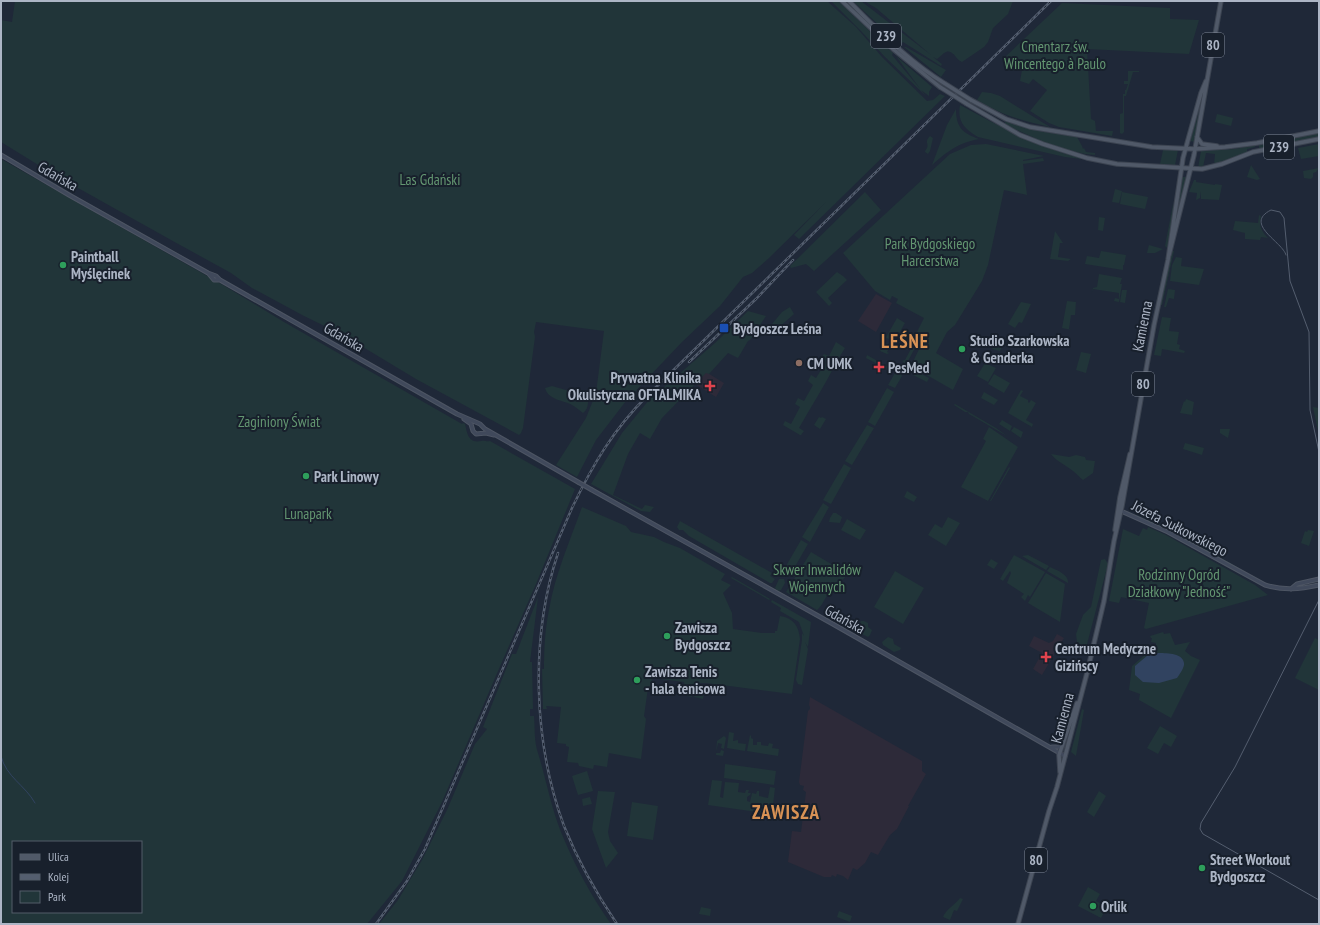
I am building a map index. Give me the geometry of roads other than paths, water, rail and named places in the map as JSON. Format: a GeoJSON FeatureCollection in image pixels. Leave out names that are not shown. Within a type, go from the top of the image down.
{"type":"FeatureCollection","features":[{"type":"Feature","properties":{"kind":"main road","name":"239"},"geometry":{"type":"LineString","coordinates":[[842,1],[898,53],[940,87],[966,104],[1020,134],[1060,151],[1117,164],[1202,169],[1211,168],[1253,152],[1319,139]]}},
{"type":"Feature","properties":{"kind":"main road","name":"239"},"geometry":{"type":"LineString","coordinates":[[849,1],[894,44],[925,70],[944,83],[970,100],[1006,119],[1035,128],[1152,147],[1185,149],[1220,148],[1257,143],[1319,131]]}},
{"type":"Feature","properties":{"kind":"main road","name":"Kamienna"},"geometry":{"type":"LineString","coordinates":[[1168,260],[1172,250],[1195,149],[1221,1]]}},
{"type":"Feature","properties":{"kind":"main road","name":"Kamienna"},"geometry":{"type":"LineString","coordinates":[[1065,756],[1104,601],[1119,510],[1158,302],[1168,260],[1181,168],[1185,149],[1206,81]]}},
{"type":"Feature","properties":{"kind":"main road"},"geometry":{"type":"LineString","coordinates":[[1197,137],[1202,144],[1220,148]]}},
{"type":"Feature","properties":{"kind":"main road","name":"Gdańska"},"geometry":{"type":"LineString","coordinates":[[1,155],[69,195],[208,273],[216,276],[220,280],[477,424]]}},
{"type":"Feature","properties":{"kind":"main road"},"geometry":{"type":"LineString","coordinates":[[1173,167],[1180,176]]}},
{"type":"Feature","properties":{"kind":"main road","name":"Gdańska"},"geometry":{"type":"LineString","coordinates":[[458,414],[470,423],[472,428]]}},
{"type":"Feature","properties":{"kind":"main road"},"geometry":{"type":"LineString","coordinates":[[477,424],[480,424],[500,438],[486,433],[476,434],[473,432],[472,428],[477,424]]}},
{"type":"Feature","properties":{"kind":"main road"},"geometry":{"type":"LineString","coordinates":[[482,433],[483,427]]}},
{"type":"Feature","properties":{"kind":"main road","name":"Gdańska"},"geometry":{"type":"LineString","coordinates":[[500,438],[1065,756]]}},
{"type":"Feature","properties":{"kind":"main road","name":"Józefa Sułkowskiego"},"geometry":{"type":"LineString","coordinates":[[1119,510],[1168,532],[1259,582],[1272,587],[1292,589],[1319,585]]}},
{"type":"Feature","properties":{"kind":"main road"},"geometry":{"type":"LineString","coordinates":[[1292,589],[1297,584],[1319,579]]}},
{"type":"Feature","properties":{"kind":"main road","name":"Kamienna"},"geometry":{"type":"LineString","coordinates":[[1060,753],[1083,687]]}},
{"type":"Feature","properties":{"kind":"main road"},"geometry":{"type":"LineString","coordinates":[[1050,747],[1057,748],[1063,745]]}},
{"type":"Feature","properties":{"kind":"main road","name":"80"},"geometry":{"type":"LineString","coordinates":[[1060,753],[1059,767],[1061,774]]}},
{"type":"Feature","properties":{"kind":"main road","name":"80"},"geometry":{"type":"LineString","coordinates":[[1018,924],[1065,756]]}},
{"type":"Feature","properties":{"kind":"water"},"geometry":{"type":"Polygon","coordinates":[[[1155,653],[1172,654],[1183,659],[1184,667],[1177,678],[1159,683],[1143,682],[1135,675],[1135,666],[1148,655],[1155,653]]]}},
{"type":"Feature","properties":{"kind":"waterway"},"geometry":{"type":"LineString","coordinates":[[1,756],[7,770],[35,803]]}},
{"type":"Feature","properties":{"kind":"tram line"},"geometry":{"type":"LineString","coordinates":[[1286,255],[1263,227],[1261,221],[1263,215],[1271,210],[1280,212],[1284,218],[1290,281],[1309,332],[1310,410],[1319,452]]}},
{"type":"Feature","properties":{"kind":"tram line"},"geometry":{"type":"LineString","coordinates":[[1319,600],[1235,767],[1201,823],[1200,829],[1203,834],[1319,900]]}},
{"type":"Feature","properties":{"kind":"railway"},"geometry":{"type":"LineString","coordinates":[[376,924],[407,881],[425,849],[572,508],[596,462],[624,421],[648,395],[1051,1]]}},
{"type":"Feature","properties":{"kind":"railway"},"geometry":{"type":"LineString","coordinates":[[689,362],[756,299],[793,260]]}},
{"type":"Feature","properties":{"kind":"railway"},"geometry":{"type":"LineString","coordinates":[[558,553],[549,585],[539,654],[541,725],[546,760],[554,794],[569,839],[602,901],[617,924]]}},
{"type":"Feature","properties":{"kind":"place","name":"Paintball Myślęcinek"},"geometry":{"type":"Point","coordinates":[63,265]}},
{"type":"Feature","properties":{"kind":"place","name":"Bydgoszcz Leśna"},"geometry":{"type":"Point","coordinates":[724,328]}},
{"type":"Feature","properties":{"kind":"place","name":"Studio Szarkowska & Genderka"},"geometry":{"type":"Point","coordinates":[962,349]}},
{"type":"Feature","properties":{"kind":"place","name":"CM UMK"},"geometry":{"type":"Point","coordinates":[799,363]}},
{"type":"Feature","properties":{"kind":"place","name":"PesMed"},"geometry":{"type":"Point","coordinates":[879,367]}},
{"type":"Feature","properties":{"kind":"place","name":"Prywatna Klinika Okulistyczna OFTALMIKA"},"geometry":{"type":"Point","coordinates":[710,386]}},
{"type":"Feature","properties":{"kind":"place","name":"Park Linowy"},"geometry":{"type":"Point","coordinates":[306,476]}},
{"type":"Feature","properties":{"kind":"place","name":"Zawisza Bydgoszcz"},"geometry":{"type":"Point","coordinates":[667,636]}},
{"type":"Feature","properties":{"kind":"place","name":"Centrum Medyczne Gizińscy"},"geometry":{"type":"Point","coordinates":[1046,657]}},
{"type":"Feature","properties":{"kind":"place","name":"Zawisza Tenis - hala tenisowa"},"geometry":{"type":"Point","coordinates":[637,680]}},
{"type":"Feature","properties":{"kind":"place","name":"Street Workout Bydgoszcz"},"geometry":{"type":"Point","coordinates":[1202,868]}},
{"type":"Feature","properties":{"kind":"place","name":"Orlik"},"geometry":{"type":"Point","coordinates":[1093,906]}},
{"type":"Feature","properties":{"kind":"district","name":"LEŚNE"},"geometry":{"type":"Point","coordinates":[905,341]}},
{"type":"Feature","properties":{"kind":"district","name":"ZAWISZA"},"geometry":{"type":"Point","coordinates":[786,812]}},
{"type":"Feature","properties":{"kind":"park label","name":"Cmentarz św. Wincentego à Paulo"},"geometry":{"type":"Point","coordinates":[1055,54]}},
{"type":"Feature","properties":{"kind":"park label","name":"Las Gdański"},"geometry":{"type":"Point","coordinates":[430,179]}},
{"type":"Feature","properties":{"kind":"park label","name":"Park Bydgoskiego Harcerstwa"},"geometry":{"type":"Point","coordinates":[930,252]}},
{"type":"Feature","properties":{"kind":"park label","name":"Zaginiony Świat"},"geometry":{"type":"Point","coordinates":[279,421]}},
{"type":"Feature","properties":{"kind":"park label","name":"Lunapark"},"geometry":{"type":"Point","coordinates":[308,513]}},
{"type":"Feature","properties":{"kind":"park label","name":"Skwer Inwalidów Wojennych"},"geometry":{"type":"Point","coordinates":[817,578]}},
{"type":"Feature","properties":{"kind":"park label","name":"Rodzinny Ogród Działkowy \"Jedność\""},"geometry":{"type":"Point","coordinates":[1179,582]}}]}
